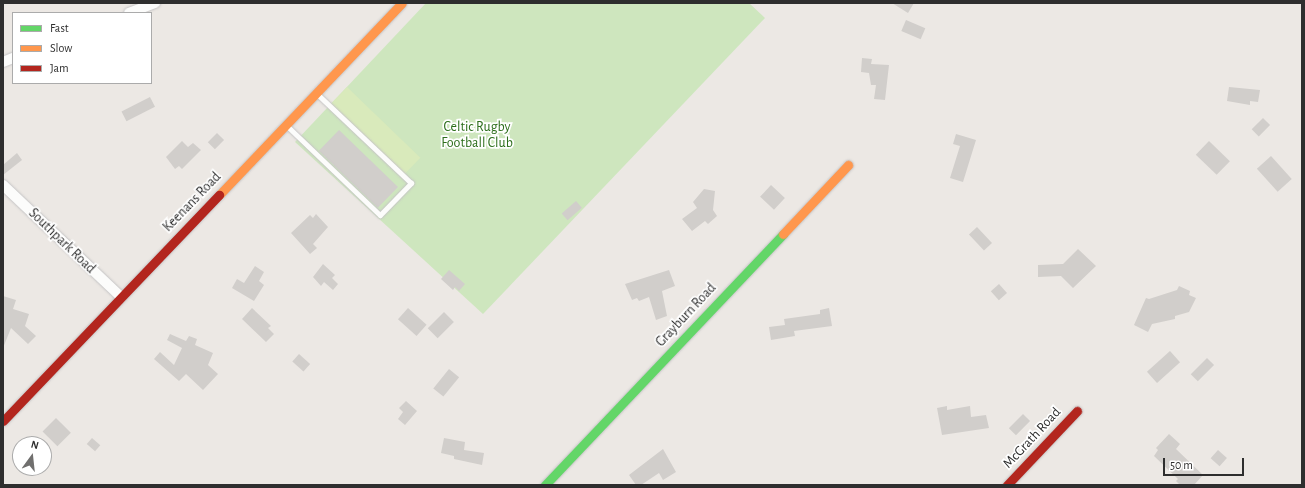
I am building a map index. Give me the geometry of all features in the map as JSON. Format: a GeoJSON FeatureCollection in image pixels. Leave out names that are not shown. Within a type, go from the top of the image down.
{"type":"FeatureCollection","features":[{"type":"Feature","properties":{"kind":"street"},"geometry":{"type":"LineString","coordinates":[[132,12],[155,3]]}},
{"type":"Feature","properties":{"kind":"street","name":"Keenans Road"},"geometry":{"type":"LineString","coordinates":[[3,421],[402,3]]}},
{"type":"Feature","properties":{"kind":"street","name":"Grayburn Road"},"geometry":{"type":"LineString","coordinates":[[545,485],[848,165]]}},
{"type":"Feature","properties":{"kind":"street","name":"Southpark Road"},"geometry":{"type":"LineString","coordinates":[[3,185],[121,297]]}},
{"type":"Feature","properties":{"kind":"street","name":"McGrath Road"},"geometry":{"type":"LineString","coordinates":[[1007,485],[1077,411]]}},
{"type":"Feature","properties":{"kind":"lane"},"geometry":{"type":"LineString","coordinates":[[286,125],[380,215],[411,183],[316,93]]}},
{"type":"Feature","properties":{"kind":"green space","name":"Celtic Rugby Football Club"},"geometry":{"type":"Polygon","coordinates":[[[426,3],[749,3],[765,18],[483,314],[295,142],[426,3]]]}},
{"type":"Feature","properties":{"kind":"green space"},"geometry":{"type":"Polygon","coordinates":[[[347,87],[420,158],[403,176],[330,105],[347,87]]]}},
{"type":"Feature","properties":{"kind":"building"},"geometry":{"type":"Polygon","coordinates":[[[892,3],[914,3],[908,13],[892,3]]]}},
{"type":"Feature","properties":{"kind":"building"},"geometry":{"type":"Polygon","coordinates":[[[906,20],[925,28],[921,39],[901,31],[906,20]]]}},
{"type":"Feature","properties":{"kind":"building"},"geometry":{"type":"Polygon","coordinates":[[[862,58],[872,59],[871,64],[889,65],[885,100],[874,99],[876,85],[871,85],[869,73],[861,72],[862,58]]]}},
{"type":"Feature","properties":{"kind":"building"},"geometry":{"type":"Polygon","coordinates":[[[1229,87],[1260,90],[1258,102],[1250,101],[1250,105],[1227,101],[1229,87]]]}},
{"type":"Feature","properties":{"kind":"building"},"geometry":{"type":"Polygon","coordinates":[[[150,97],[155,107],[126,121],[121,112],[150,97]]]}},
{"type":"Feature","properties":{"kind":"building"},"geometry":{"type":"Polygon","coordinates":[[[1263,118],[1270,125],[1259,136],[1252,129],[1263,118]]]}},
{"type":"Feature","properties":{"kind":"building"},"geometry":{"type":"Polygon","coordinates":[[[339,130],[398,187],[378,208],[319,151],[339,130]]]}},
{"type":"Feature","properties":{"kind":"building"},"geometry":{"type":"Polygon","coordinates":[[[217,133],[224,140],[215,149],[208,142],[217,133]]]}},
{"type":"Feature","properties":{"kind":"building"},"geometry":{"type":"Polygon","coordinates":[[[956,134],[976,140],[963,182],[950,178],[960,146],[953,144],[956,134]]]}},
{"type":"Feature","properties":{"kind":"building"},"geometry":{"type":"Polygon","coordinates":[[[182,141],[188,147],[193,143],[201,150],[182,169],[179,166],[175,169],[166,157],[182,141]]]}},
{"type":"Feature","properties":{"kind":"building"},"geometry":{"type":"Polygon","coordinates":[[[1209,141],[1230,161],[1217,175],[1196,155],[1209,141]]]}},
{"type":"Feature","properties":{"kind":"building"},"geometry":{"type":"Polygon","coordinates":[[[17,153],[22,160],[3,175],[3,165],[17,153]]]}},
{"type":"Feature","properties":{"kind":"building"},"geometry":{"type":"Polygon","coordinates":[[[1271,156],[1292,179],[1278,192],[1257,169],[1271,156]]]}},
{"type":"Feature","properties":{"kind":"building"},"geometry":{"type":"Polygon","coordinates":[[[771,185],[785,198],[774,210],[760,197],[771,185]]]}},
{"type":"Feature","properties":{"kind":"building"},"geometry":{"type":"Polygon","coordinates":[[[704,189],[715,191],[713,210],[717,216],[708,224],[705,221],[692,231],[682,219],[697,208],[693,202],[704,189]]]}},
{"type":"Feature","properties":{"kind":"building"},"geometry":{"type":"Polygon","coordinates":[[[576,201],[582,208],[568,220],[562,213],[576,201]]]}},
{"type":"Feature","properties":{"kind":"building"},"geometry":{"type":"Polygon","coordinates":[[[316,214],[328,227],[313,244],[317,248],[310,254],[291,233],[310,215],[313,218],[316,214]]]}},
{"type":"Feature","properties":{"kind":"building"},"geometry":{"type":"Polygon","coordinates":[[[977,227],[992,243],[984,251],[969,235],[977,227]]]}},
{"type":"Feature","properties":{"kind":"building"},"geometry":{"type":"Polygon","coordinates":[[[1078,249],[1096,266],[1073,288],[1061,276],[1038,277],[1038,265],[1063,264],[1078,249]]]}},
{"type":"Feature","properties":{"kind":"building"},"geometry":{"type":"Polygon","coordinates":[[[323,264],[335,275],[332,278],[338,284],[333,290],[324,282],[321,286],[313,277],[323,264]]]}},
{"type":"Feature","properties":{"kind":"building"},"geometry":{"type":"Polygon","coordinates":[[[255,266],[264,272],[259,281],[264,285],[254,301],[232,288],[237,279],[244,283],[255,266]]]}},
{"type":"Feature","properties":{"kind":"building"},"geometry":{"type":"Polygon","coordinates":[[[449,270],[465,284],[459,291],[455,287],[453,290],[441,279],[449,270]]]}},
{"type":"Feature","properties":{"kind":"building"},"geometry":{"type":"Polygon","coordinates":[[[669,270],[675,286],[662,291],[667,316],[656,320],[649,297],[639,301],[637,298],[632,300],[625,284],[669,270]]]}},
{"type":"Feature","properties":{"kind":"building"},"geometry":{"type":"Polygon","coordinates":[[[999,284],[1007,293],[999,300],[991,291],[999,284]]]}},
{"type":"Feature","properties":{"kind":"building"},"geometry":{"type":"Polygon","coordinates":[[[1179,286],[1190,291],[1189,295],[1196,298],[1189,312],[1175,316],[1175,319],[1152,324],[1148,332],[1134,325],[1146,298],[1149,299],[1177,290],[1179,286]]]}},
{"type":"Feature","properties":{"kind":"building"},"geometry":{"type":"Polygon","coordinates":[[[3,296],[16,300],[13,309],[29,314],[25,326],[36,336],[28,344],[11,328],[3,348],[3,296]]]}},
{"type":"Feature","properties":{"kind":"building"},"geometry":{"type":"Polygon","coordinates":[[[252,308],[271,326],[268,328],[274,334],[266,342],[242,319],[252,308]]]}},
{"type":"Feature","properties":{"kind":"building"},"geometry":{"type":"Polygon","coordinates":[[[408,308],[427,325],[417,336],[398,319],[408,308]]]}},
{"type":"Feature","properties":{"kind":"building"},"geometry":{"type":"Polygon","coordinates":[[[829,308],[832,326],[794,331],[795,336],[771,340],[769,327],[785,325],[784,319],[820,314],[820,310],[829,308]]]}},
{"type":"Feature","properties":{"kind":"building"},"geometry":{"type":"Polygon","coordinates":[[[444,312],[454,322],[438,338],[428,328],[444,312]]]}},
{"type":"Feature","properties":{"kind":"building"},"geometry":{"type":"Polygon","coordinates":[[[170,334],[186,341],[189,336],[197,339],[195,345],[213,353],[208,365],[218,374],[203,390],[186,374],[179,381],[154,359],[160,352],[174,365],[182,348],[167,340],[170,334]]]}},
{"type":"Feature","properties":{"kind":"building"},"geometry":{"type":"Polygon","coordinates":[[[1170,351],[1180,362],[1157,383],[1147,372],[1170,351]]]}},
{"type":"Feature","properties":{"kind":"building"},"geometry":{"type":"Polygon","coordinates":[[[299,354],[310,364],[303,371],[292,361],[299,354]]]}},
{"type":"Feature","properties":{"kind":"building"},"geometry":{"type":"Polygon","coordinates":[[[1207,358],[1214,365],[1198,381],[1191,374],[1207,358]]]}},
{"type":"Feature","properties":{"kind":"building"},"geometry":{"type":"Polygon","coordinates":[[[449,369],[459,377],[443,397],[433,388],[449,369]]]}},
{"type":"Feature","properties":{"kind":"building"},"geometry":{"type":"Polygon","coordinates":[[[406,401],[417,411],[405,425],[398,419],[403,412],[399,408],[406,401]]]}},
{"type":"Feature","properties":{"kind":"building"},"geometry":{"type":"Polygon","coordinates":[[[947,406],[947,410],[970,406],[971,417],[986,415],[989,428],[942,435],[937,408],[947,406]]]}},
{"type":"Feature","properties":{"kind":"building"},"geometry":{"type":"Polygon","coordinates":[[[1023,414],[1030,421],[1016,435],[1009,428],[1023,414]]]}},
{"type":"Feature","properties":{"kind":"building"},"geometry":{"type":"Polygon","coordinates":[[[56,418],[71,433],[57,446],[52,441],[52,436],[47,436],[43,431],[56,418]]]}},
{"type":"Feature","properties":{"kind":"building"},"geometry":{"type":"Polygon","coordinates":[[[1169,434],[1180,444],[1176,449],[1203,475],[1194,485],[1180,485],[1176,481],[1178,479],[1154,456],[1158,450],[1156,448],[1169,434]]]}},
{"type":"Feature","properties":{"kind":"building"},"geometry":{"type":"Polygon","coordinates":[[[92,438],[100,445],[95,451],[87,444],[92,438]]]}},
{"type":"Feature","properties":{"kind":"building"},"geometry":{"type":"Polygon","coordinates":[[[444,438],[465,442],[464,450],[484,453],[482,465],[454,459],[454,456],[441,453],[444,438]]]}},
{"type":"Feature","properties":{"kind":"building"},"geometry":{"type":"Polygon","coordinates":[[[663,449],[676,472],[663,480],[659,473],[641,485],[636,485],[629,475],[663,449]]]}},
{"type":"Feature","properties":{"kind":"building"},"geometry":{"type":"Polygon","coordinates":[[[1218,450],[1227,458],[1220,466],[1211,458],[1218,450]]]}},
{"type":"Feature","properties":{"kind":"traffic: fast"},"geometry":{"type":"LineString","coordinates":[[545,485],[783,234]]}},
{"type":"Feature","properties":{"kind":"traffic: slow"},"geometry":{"type":"LineString","coordinates":[[219,195],[402,3]]}},
{"type":"Feature","properties":{"kind":"traffic: slow"},"geometry":{"type":"LineString","coordinates":[[783,234],[848,165]]}},
{"type":"Feature","properties":{"kind":"traffic: jam"},"geometry":{"type":"LineString","coordinates":[[3,421],[219,195]]}},
{"type":"Feature","properties":{"kind":"traffic: jam"},"geometry":{"type":"LineString","coordinates":[[1007,485],[1077,411]]}}]}
